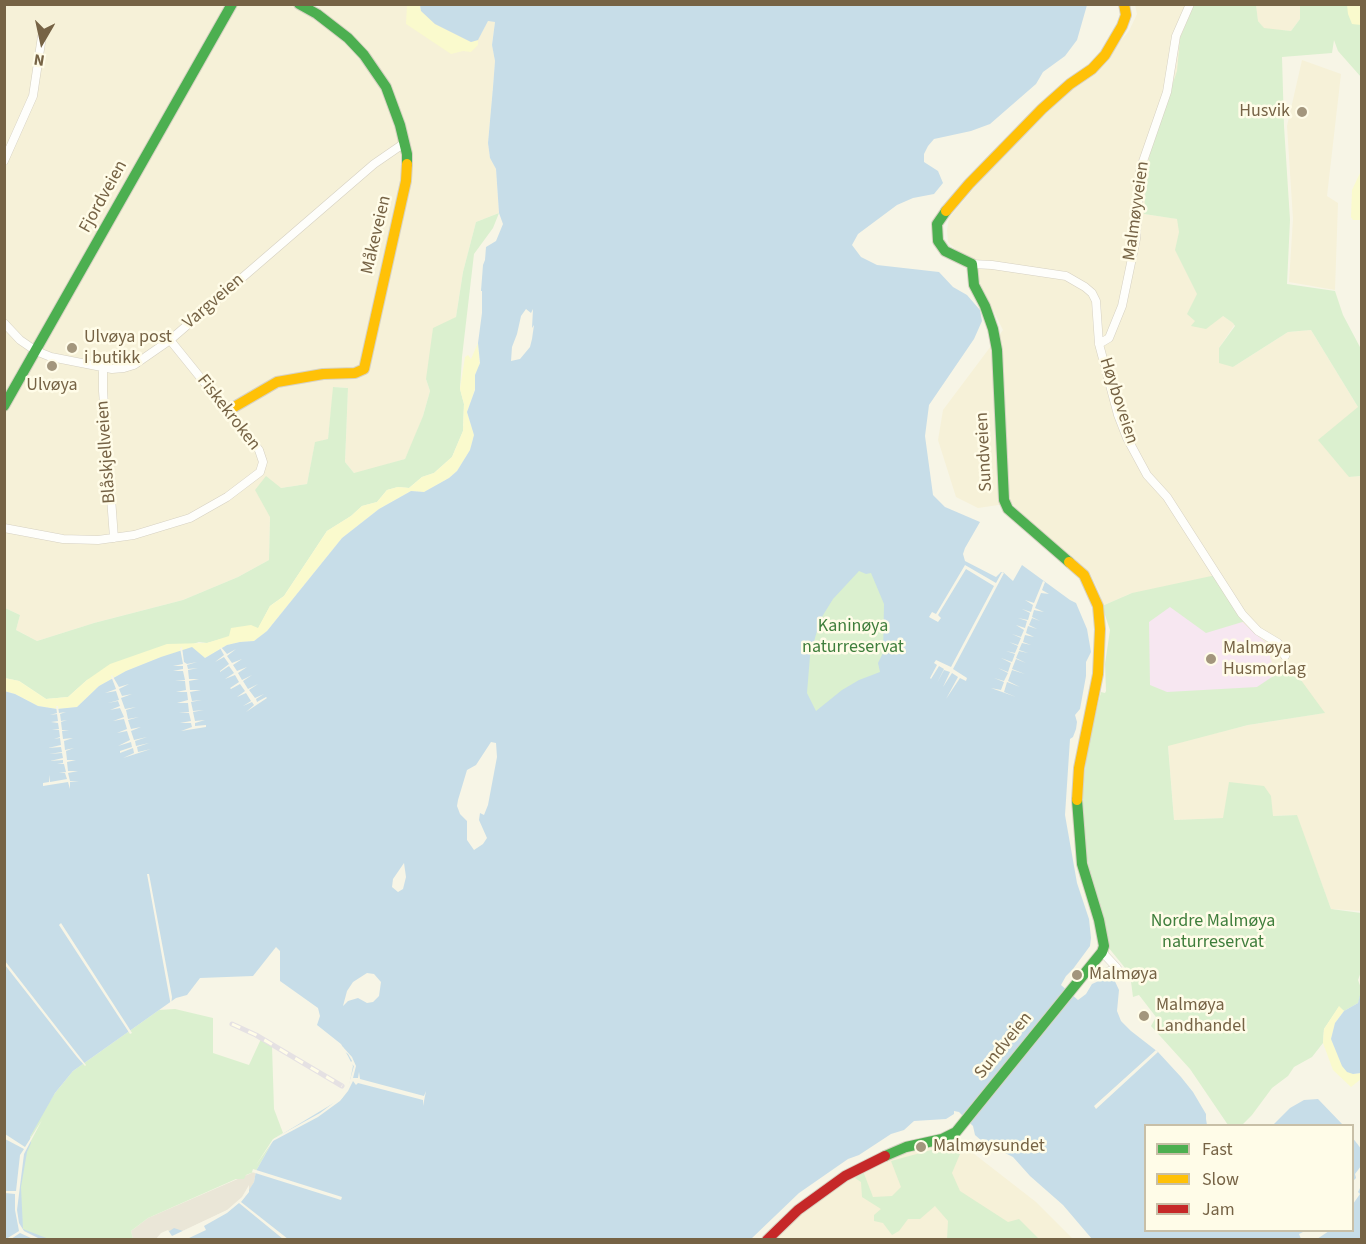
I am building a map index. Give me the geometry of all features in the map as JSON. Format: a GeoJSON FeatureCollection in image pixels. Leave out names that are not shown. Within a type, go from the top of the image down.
{"type":"FeatureCollection","features":[{"type":"Feature","properties":{"kind":"street","name":"Fjordveien"},"geometry":{"type":"LineString","coordinates":[[4,406],[232,4]]}},
{"type":"Feature","properties":{"kind":"street","name":"Måkeveien"},"geometry":{"type":"LineString","coordinates":[[229,410],[278,382],[323,374],[355,373],[364,369],[406,181],[408,165],[400,125],[386,87],[364,55],[332,25],[299,4]]}},
{"type":"Feature","properties":{"kind":"street"},"geometry":{"type":"LineString","coordinates":[[972,264],[945,251],[938,241],[937,224],[969,184],[1041,109],[1092,69],[1105,55],[1122,26],[1126,15],[1124,4]]}},
{"type":"Feature","properties":{"kind":"street","name":"Malmøyveien"},"geometry":{"type":"LineString","coordinates":[[1100,344],[1109,338],[1122,306],[1136,239],[1140,170],[1167,92],[1176,36],[1190,4]]}},
{"type":"Feature","properties":{"kind":"street"},"geometry":{"type":"LineString","coordinates":[[4,161],[33,96],[42,36]]}},
{"type":"Feature","properties":{"kind":"street","name":"Vargveien"},"geometry":{"type":"LineString","coordinates":[[4,323],[20,340],[36,351],[68,361],[124,368],[134,365],[170,340],[374,164],[403,144]]}},
{"type":"Feature","properties":{"kind":"street","name":"Høyboveien"},"geometry":{"type":"LineString","coordinates":[[972,264],[1047,272],[1066,276],[1085,287],[1096,301],[1100,344],[1118,415],[1142,466],[1180,516],[1242,614],[1258,631],[1278,643],[1285,656]]}},
{"type":"Feature","properties":{"kind":"street","name":"Sundveien"},"geometry":{"type":"LineString","coordinates":[[767,1239],[798,1210],[845,1176],[906,1147],[947,1137],[963,1124],[1085,974],[1104,946],[1099,920],[1082,864],[1077,805],[1079,768],[1098,674],[1100,641],[1098,606],[1084,575],[1013,514],[1004,500],[997,350],[985,306],[974,285],[972,264]]}},
{"type":"Feature","properties":{"kind":"street","name":"Fiskekroken"},"geometry":{"type":"LineString","coordinates":[[4,528],[63,539],[114,538],[160,529],[190,518],[227,497],[260,472],[263,457],[229,410],[170,340]]}},
{"type":"Feature","properties":{"kind":"street","name":"Blåskjellveien"},"geometry":{"type":"LineString","coordinates":[[103,366],[114,538]]}},
{"type":"Feature","properties":{"kind":"street","name":"Sundveien"},"geometry":{"type":"LineString","coordinates":[[1085,974],[1100,975],[1117,968],[1102,952]]}},
{"type":"Feature","properties":{"kind":"shaded area"},"geometry":{"type":"Polygon","coordinates":[[[303,4],[317,10],[321,5],[420,5],[421,11],[478,39],[488,21],[495,22],[492,44],[495,61],[488,143],[490,158],[496,169],[499,213],[476,222],[463,272],[456,317],[426,379],[430,391],[412,445],[405,459],[355,474],[345,462],[348,388],[334,387],[328,439],[315,443],[307,484],[281,488],[270,517],[269,560],[238,577],[183,600],[94,623],[37,641],[16,630],[20,615],[5,608],[5,5],[303,4]]]}},
{"type":"Feature","properties":{"kind":"shaded area"},"geometry":{"type":"Polygon","coordinates":[[[1135,5],[1199,5],[1144,214],[1185,220],[1223,316],[1235,324],[1219,348],[1233,367],[1288,332],[1311,330],[1358,407],[1349,477],[1361,476],[1361,911],[1331,909],[1296,815],[1174,820],[1168,745],[1248,725],[1324,713],[1257,687],[1132,593],[1102,606],[1100,593],[1090,573],[1022,515],[1012,503],[978,508],[956,497],[938,440],[943,410],[1003,330],[969,262],[948,242],[949,218],[1004,153],[1079,83],[1089,77],[1129,31],[1137,14],[1135,5]]]}},
{"type":"Feature","properties":{"kind":"shaded area"},"geometry":{"type":"Polygon","coordinates":[[[1256,5],[1300,5],[1300,19],[1291,31],[1264,29],[1258,21],[1256,5]]]}},
{"type":"Feature","properties":{"kind":"shaded area"},"geometry":{"type":"Polygon","coordinates":[[[1302,60],[1341,74],[1327,196],[1338,203],[1335,290],[1289,282],[1293,219],[1287,126],[1302,60]]]}},
{"type":"Feature","properties":{"kind":"shaded area"},"geometry":{"type":"Polygon","coordinates":[[[1214,577],[1240,620],[1266,643],[1276,676],[1271,687],[1151,695],[1120,601],[1214,577]]]}},
{"type":"Feature","properties":{"kind":"shaded area"},"geometry":{"type":"Polygon","coordinates":[[[943,1144],[973,1153],[1036,1202],[1073,1239],[772,1240],[810,1205],[863,1171],[906,1152],[943,1144]]]}},
{"type":"Feature","properties":{"kind":"shaded area"},"geometry":{"type":"Polygon","coordinates":[[[256,1171],[254,1182],[245,1198],[232,1208],[183,1231],[158,1239],[133,1239],[131,1231],[148,1218],[256,1171]]]}},
{"type":"Feature","properties":{"kind":"green space"},"geometry":{"type":"Polygon","coordinates":[[[1194,5],[1256,5],[1258,21],[1264,28],[1291,31],[1300,19],[1300,5],[1361,5],[1361,77],[1338,51],[1334,40],[1332,53],[1282,57],[1290,220],[1287,284],[1335,291],[1343,315],[1361,349],[1361,476],[1349,477],[1318,440],[1358,407],[1311,330],[1288,332],[1233,367],[1219,363],[1219,348],[1235,326],[1223,316],[1206,329],[1191,326],[1195,321],[1187,314],[1197,294],[1175,250],[1179,232],[1177,219],[1144,214],[1146,182],[1143,180],[1148,168],[1150,150],[1177,71],[1180,38],[1194,5]]]}},
{"type":"Feature","properties":{"kind":"green space"},"geometry":{"type":"Polygon","coordinates":[[[499,213],[493,228],[474,254],[460,389],[464,404],[463,431],[452,457],[434,473],[422,477],[409,488],[398,487],[387,490],[377,502],[362,506],[327,531],[284,596],[270,606],[258,629],[207,643],[199,642],[87,680],[68,697],[46,699],[19,681],[5,678],[5,608],[20,615],[16,630],[37,641],[94,623],[183,600],[238,577],[269,560],[270,517],[255,490],[266,476],[281,488],[307,484],[315,442],[328,439],[333,387],[348,388],[345,462],[354,473],[405,459],[423,416],[430,391],[426,379],[433,328],[456,317],[463,272],[476,222],[499,213]]]}},
{"type":"Feature","properties":{"kind":"green space","name":"Kaninøya naturreservat"},"geometry":{"type":"Polygon","coordinates":[[[799,537],[939,560],[834,770],[749,630],[799,537]]]}},
{"type":"Feature","properties":{"kind":"green space","name":"Nordre Malmøya naturreservat"},"geometry":{"type":"Polygon","coordinates":[[[1216,575],[1249,620],[1206,633],[1170,607],[1149,622],[1150,685],[1167,692],[1257,687],[1290,665],[1325,713],[1248,725],[1168,746],[1174,820],[1223,818],[1229,782],[1264,786],[1271,796],[1273,816],[1297,815],[1331,909],[1361,913],[1362,969],[1358,980],[1362,991],[1358,1003],[1344,1011],[1339,1007],[1324,1029],[1323,1043],[1312,1057],[1294,1067],[1288,1076],[1272,1088],[1243,1124],[1227,1124],[1190,1069],[1151,1026],[1156,1017],[1139,995],[1133,997],[1130,974],[1108,947],[1090,874],[1083,837],[1082,799],[1087,750],[1101,692],[1106,691],[1105,664],[1110,630],[1102,606],[1132,593],[1216,575]]]}},
{"type":"Feature","properties":{"kind":"green space"},"geometry":{"type":"Polygon","coordinates":[[[175,1009],[213,1018],[213,1053],[249,1065],[261,1039],[272,1046],[274,1109],[283,1133],[274,1139],[256,1171],[246,1175],[244,1179],[236,1179],[148,1218],[131,1231],[133,1239],[40,1239],[31,1236],[22,1229],[16,1186],[30,1137],[42,1113],[73,1071],[159,1010],[175,1009]]]}},
{"type":"Feature","properties":{"kind":"green space"},"geometry":{"type":"Polygon","coordinates":[[[942,1147],[960,1154],[952,1173],[960,1191],[1008,1222],[1019,1219],[1039,1239],[947,1239],[948,1221],[935,1206],[920,1219],[908,1219],[899,1231],[892,1235],[883,1223],[874,1221],[874,1215],[881,1209],[862,1197],[861,1182],[855,1178],[863,1171],[873,1197],[892,1196],[901,1187],[891,1161],[942,1147]]]}},
{"type":"Feature","properties":{"kind":"sand"},"geometry":{"type":"Polygon","coordinates":[[[407,5],[420,5],[421,11],[435,24],[471,42],[478,40],[478,45],[471,52],[451,54],[406,24],[407,5]]]}},
{"type":"Feature","properties":{"kind":"sand"},"geometry":{"type":"Polygon","coordinates":[[[1347,5],[1361,5],[1361,25],[1352,24],[1347,5]]]}},
{"type":"Feature","properties":{"kind":"sand"},"geometry":{"type":"Polygon","coordinates":[[[1361,171],[1361,220],[1353,220],[1351,217],[1352,190],[1361,171]]]}},
{"type":"Feature","properties":{"kind":"sand"},"geometry":{"type":"Polygon","coordinates":[[[478,343],[480,367],[475,374],[476,386],[467,412],[474,435],[470,450],[457,471],[424,492],[411,491],[379,509],[342,538],[260,637],[254,641],[227,645],[205,658],[161,657],[126,671],[99,686],[77,707],[57,709],[38,706],[5,691],[4,678],[19,681],[46,699],[68,697],[110,664],[167,644],[207,643],[229,636],[231,628],[251,625],[258,628],[270,606],[284,596],[327,531],[362,506],[377,502],[387,490],[398,487],[409,488],[422,477],[434,473],[452,457],[463,431],[464,404],[460,389],[465,357],[468,355],[471,359],[478,343]]]}},
{"type":"Feature","properties":{"kind":"sand"},"geometry":{"type":"Polygon","coordinates":[[[1339,1006],[1344,1011],[1335,1023],[1331,1039],[1339,1057],[1353,1074],[1361,1073],[1361,1079],[1351,1087],[1333,1070],[1323,1043],[1324,1029],[1339,1006]]]}},
{"type":"Feature","properties":{"kind":"water"},"geometry":{"type":"Polygon","coordinates":[[[420,5],[1087,5],[1077,40],[1065,56],[1043,72],[1036,84],[990,124],[971,131],[934,139],[928,146],[924,154],[924,162],[938,171],[943,183],[934,194],[913,198],[897,205],[858,234],[852,245],[861,257],[877,265],[939,272],[953,287],[967,295],[980,310],[982,321],[974,339],[929,405],[925,436],[933,495],[945,507],[980,522],[965,548],[963,554],[965,561],[996,577],[1003,572],[1013,581],[1022,565],[1076,603],[1087,629],[1091,652],[1086,662],[1080,709],[1075,715],[1076,729],[1070,739],[1065,815],[1077,883],[1089,919],[1091,938],[1090,946],[1061,985],[1078,1000],[1086,994],[1092,984],[1112,975],[1119,990],[1117,1011],[1121,1021],[1158,1052],[1181,1077],[1206,1114],[1207,1124],[1144,1124],[1144,1232],[1303,1232],[1299,1234],[1301,1239],[1092,1239],[1063,1205],[1030,1176],[1013,1157],[983,1142],[975,1135],[973,1126],[959,1112],[954,1111],[954,1114],[946,1119],[914,1121],[904,1130],[891,1134],[859,1155],[848,1159],[799,1193],[751,1239],[158,1239],[174,1228],[183,1231],[232,1208],[244,1198],[254,1182],[256,1171],[274,1139],[342,1098],[349,1086],[353,1066],[348,1056],[341,1044],[317,1025],[320,1016],[318,1008],[280,981],[280,951],[276,947],[253,976],[200,978],[187,995],[176,998],[73,1071],[55,1093],[30,1137],[31,1143],[27,1152],[21,1187],[23,1229],[49,1239],[5,1239],[4,691],[38,706],[57,709],[77,707],[99,686],[126,671],[161,657],[192,647],[205,658],[227,645],[254,641],[267,631],[342,538],[379,509],[411,491],[424,492],[457,471],[470,450],[474,435],[467,412],[475,390],[475,375],[480,363],[478,343],[486,247],[496,241],[503,224],[499,213],[496,169],[490,158],[488,143],[495,61],[492,45],[495,22],[488,21],[478,40],[471,42],[435,24],[421,11],[420,5]],[[526,309],[521,316],[512,347],[511,361],[520,359],[530,347],[534,325],[532,328],[533,309],[531,313],[526,309]],[[859,571],[833,599],[820,620],[810,656],[807,693],[816,711],[842,690],[880,672],[878,663],[883,653],[884,604],[871,573],[866,574],[859,571]],[[491,742],[476,765],[467,770],[457,806],[460,814],[467,821],[467,840],[474,850],[487,838],[479,820],[480,813],[484,815],[488,805],[497,757],[496,743],[491,742]],[[404,863],[393,879],[392,887],[398,892],[403,889],[406,877],[404,863]],[[367,973],[353,982],[347,991],[343,1006],[348,1001],[358,998],[367,1003],[373,1002],[379,996],[381,982],[374,974],[367,973]]]}},
{"type":"Feature","properties":{"kind":"water"},"geometry":{"type":"Polygon","coordinates":[[[1361,991],[1361,1073],[1353,1074],[1347,1072],[1342,1066],[1331,1039],[1335,1023],[1344,1011],[1358,1003],[1361,991]]]}},
{"type":"Feature","properties":{"kind":"water"},"geometry":{"type":"Polygon","coordinates":[[[1318,1099],[1342,1124],[1274,1124],[1290,1108],[1304,1100],[1318,1099]]]}},
{"type":"Feature","properties":{"kind":"water"},"geometry":{"type":"Polygon","coordinates":[[[1354,1140],[1362,1150],[1361,1166],[1355,1174],[1354,1180],[1354,1140]]]}},
{"type":"Feature","properties":{"kind":"water"},"geometry":{"type":"Polygon","coordinates":[[[1361,1186],[1361,1239],[1317,1239],[1328,1232],[1354,1232],[1354,1203],[1360,1194],[1358,1192],[1361,1186]]]}},
{"type":"Feature","properties":{"kind":"pier"},"geometry":{"type":"Polygon","coordinates":[[[965,565],[996,583],[1002,572],[1004,573],[953,669],[967,678],[966,681],[960,678],[946,699],[958,677],[952,673],[943,687],[950,672],[944,670],[937,683],[944,669],[939,666],[931,679],[937,665],[934,663],[936,660],[951,667],[994,586],[966,569],[938,615],[941,618],[938,622],[929,617],[932,612],[936,614],[965,565]]]}},
{"type":"Feature","properties":{"kind":"pier"},"geometry":{"type":"Polygon","coordinates":[[[1043,581],[1045,582],[1042,590],[1049,594],[1041,593],[1035,608],[1044,612],[1034,610],[1032,617],[1040,621],[1032,618],[1029,625],[1037,629],[1028,626],[1026,633],[1034,637],[1025,635],[1023,642],[1031,645],[1022,643],[1019,650],[1028,653],[1019,651],[1016,658],[1026,663],[1016,659],[1012,669],[1025,674],[1012,670],[1008,681],[1020,687],[1007,682],[1004,692],[1016,697],[991,688],[1001,690],[1004,682],[994,678],[1004,681],[1008,673],[998,668],[1008,672],[1011,663],[1001,658],[1012,662],[1015,654],[1006,651],[1015,653],[1018,646],[1009,642],[1018,645],[1021,638],[1012,634],[1021,637],[1024,630],[1016,625],[1025,628],[1027,621],[1018,618],[1028,620],[1030,613],[1022,609],[1031,612],[1033,605],[1025,600],[1034,603],[1043,581]]]}},
{"type":"Feature","properties":{"kind":"pier"},"geometry":{"type":"Polygon","coordinates":[[[182,647],[184,662],[187,664],[197,662],[187,665],[188,669],[198,668],[188,670],[189,679],[199,679],[189,681],[190,690],[201,690],[190,692],[192,701],[202,700],[191,702],[193,711],[204,710],[193,712],[195,721],[205,720],[195,723],[195,726],[206,725],[206,727],[181,731],[192,727],[191,723],[180,723],[191,721],[189,713],[179,713],[189,712],[188,703],[177,703],[188,700],[187,692],[176,692],[186,690],[185,681],[175,681],[185,680],[183,671],[173,671],[183,669],[183,666],[173,666],[183,664],[180,648],[182,647]]]}},
{"type":"Feature","properties":{"kind":"pier"},"geometry":{"type":"Polygon","coordinates":[[[221,647],[227,654],[236,649],[227,656],[232,663],[242,659],[233,665],[237,671],[247,667],[238,673],[242,680],[252,675],[243,681],[248,689],[258,684],[249,690],[255,698],[264,694],[256,699],[257,702],[267,698],[246,712],[254,705],[252,702],[243,706],[251,701],[246,693],[237,697],[245,691],[240,684],[230,688],[239,682],[235,675],[225,679],[234,673],[229,666],[220,672],[229,664],[224,657],[215,662],[224,655],[221,647]]]}},
{"type":"Feature","properties":{"kind":"pier"},"geometry":{"type":"Polygon","coordinates":[[[112,675],[119,687],[129,684],[119,689],[122,696],[132,694],[121,698],[125,709],[136,707],[126,710],[128,719],[139,717],[128,720],[131,729],[141,727],[131,731],[134,740],[147,737],[135,741],[136,746],[149,743],[137,747],[138,752],[151,749],[123,758],[134,753],[133,748],[120,753],[132,747],[131,742],[118,746],[130,740],[127,731],[117,733],[127,729],[124,719],[113,721],[124,717],[120,708],[110,710],[120,706],[118,701],[108,703],[119,700],[116,691],[105,693],[116,689],[112,675]]]}},
{"type":"Feature","properties":{"kind":"pier"},"geometry":{"type":"Polygon","coordinates":[[[56,706],[58,706],[59,713],[66,712],[60,714],[61,721],[67,720],[61,722],[62,730],[69,730],[62,731],[63,739],[73,738],[64,741],[65,750],[74,748],[66,751],[67,760],[76,760],[67,762],[68,771],[78,771],[68,773],[70,781],[79,781],[70,782],[70,789],[68,782],[43,786],[43,783],[49,782],[49,775],[50,782],[67,779],[65,773],[59,773],[66,772],[64,764],[57,764],[63,763],[63,760],[50,761],[63,758],[62,753],[49,754],[62,752],[61,747],[48,748],[61,745],[60,738],[54,739],[60,737],[59,730],[52,730],[59,729],[58,723],[51,722],[58,721],[57,714],[50,715],[57,713],[56,706]]]}},
{"type":"Feature","properties":{"kind":"pier"},"geometry":{"type":"Polygon","coordinates":[[[147,874],[149,874],[172,997],[171,1006],[147,874]]]}},
{"type":"Feature","properties":{"kind":"pier"},"geometry":{"type":"Polygon","coordinates":[[[61,923],[132,1033],[130,1034],[59,925],[61,923]]]}},
{"type":"Feature","properties":{"kind":"pier"},"geometry":{"type":"Polygon","coordinates":[[[5,961],[86,1065],[85,1066],[5,965],[5,961]]]}},
{"type":"Feature","properties":{"kind":"pier"},"geometry":{"type":"Polygon","coordinates":[[[332,1042],[343,1047],[352,1057],[356,1066],[353,1078],[358,1078],[359,1072],[360,1079],[424,1096],[426,1091],[423,1106],[423,1100],[358,1083],[356,1085],[353,1081],[340,1101],[318,1117],[273,1141],[256,1165],[273,1139],[320,1113],[340,1098],[348,1087],[354,1066],[350,1063],[352,1061],[348,1054],[332,1042]]]}},
{"type":"Feature","properties":{"kind":"pier"},"geometry":{"type":"Polygon","coordinates":[[[1156,1050],[1158,1052],[1096,1109],[1094,1106],[1156,1050]]]}},
{"type":"Feature","properties":{"kind":"pier"},"geometry":{"type":"Polygon","coordinates":[[[42,1120],[24,1154],[17,1210],[19,1223],[24,1231],[40,1239],[33,1239],[20,1233],[11,1239],[6,1239],[19,1231],[15,1194],[5,1193],[5,1191],[16,1191],[20,1155],[24,1149],[5,1139],[5,1134],[25,1147],[42,1120]]]}},
{"type":"Feature","properties":{"kind":"pier"},"geometry":{"type":"Polygon","coordinates":[[[253,1169],[342,1197],[341,1200],[252,1172],[253,1169]]]}},
{"type":"Feature","properties":{"kind":"pier"},"geometry":{"type":"Polygon","coordinates":[[[249,1185],[249,1192],[241,1202],[288,1239],[283,1239],[239,1203],[204,1226],[206,1230],[187,1239],[155,1240],[161,1233],[168,1230],[172,1236],[227,1210],[242,1197],[249,1185]]]}},
{"type":"Feature","properties":{"kind":"railway"},"geometry":{"type":"LineString","coordinates":[[232,1024],[256,1035],[342,1086]]}},
{"type":"Feature","properties":{"kind":"traffic: fast"},"geometry":{"type":"LineString","coordinates":[[4,406],[232,4]]}},
{"type":"Feature","properties":{"kind":"traffic: fast"},"geometry":{"type":"LineString","coordinates":[[299,4],[317,14],[348,38],[364,55],[386,87],[400,125],[407,164]]}},
{"type":"Feature","properties":{"kind":"traffic: fast"},"geometry":{"type":"LineString","coordinates":[[946,211],[937,224],[938,241],[945,251],[972,264],[974,285],[993,329],[997,350],[1004,500],[1008,509],[1069,562]]}},
{"type":"Feature","properties":{"kind":"traffic: fast"},"geometry":{"type":"LineString","coordinates":[[885,1156],[906,1147],[942,1139],[956,1132],[1102,952],[1104,946],[1099,920],[1082,864],[1077,800]]}},
{"type":"Feature","properties":{"kind":"traffic: slow"},"geometry":{"type":"LineString","coordinates":[[946,211],[1042,109],[1070,84],[1092,69],[1105,55],[1122,26],[1126,15],[1124,4]]}},
{"type":"Feature","properties":{"kind":"traffic: slow"},"geometry":{"type":"LineString","coordinates":[[229,410],[277,382],[323,374],[355,373],[364,369],[406,181],[407,164]]}},
{"type":"Feature","properties":{"kind":"traffic: slow"},"geometry":{"type":"LineString","coordinates":[[1069,562],[1084,575],[1098,606],[1100,629],[1098,674],[1079,768],[1077,800]]}},
{"type":"Feature","properties":{"kind":"traffic: jam"},"geometry":{"type":"LineString","coordinates":[[767,1240],[798,1210],[845,1176],[885,1156]]}},
{"type":"Feature","properties":{"kind":"place","name":"Husvik"},"geometry":{"type":"Point","coordinates":[1302,112]}},
{"type":"Feature","properties":{"kind":"place","name":"Ulvøya post i butikk"},"geometry":{"type":"Point","coordinates":[72,348]}},
{"type":"Feature","properties":{"kind":"place","name":"Ulvøya"},"geometry":{"type":"Point","coordinates":[52,366]}},
{"type":"Feature","properties":{"kind":"place","name":"Malmøya Husmorlag"},"geometry":{"type":"Point","coordinates":[1211,659]}},
{"type":"Feature","properties":{"kind":"place","name":"Malmøya"},"geometry":{"type":"Point","coordinates":[1077,975]}},
{"type":"Feature","properties":{"kind":"place","name":"Malmøya Landhandel"},"geometry":{"type":"Point","coordinates":[1144,1016]}},
{"type":"Feature","properties":{"kind":"place","name":"Malmøysundet"},"geometry":{"type":"Point","coordinates":[921,1147]}}]}
